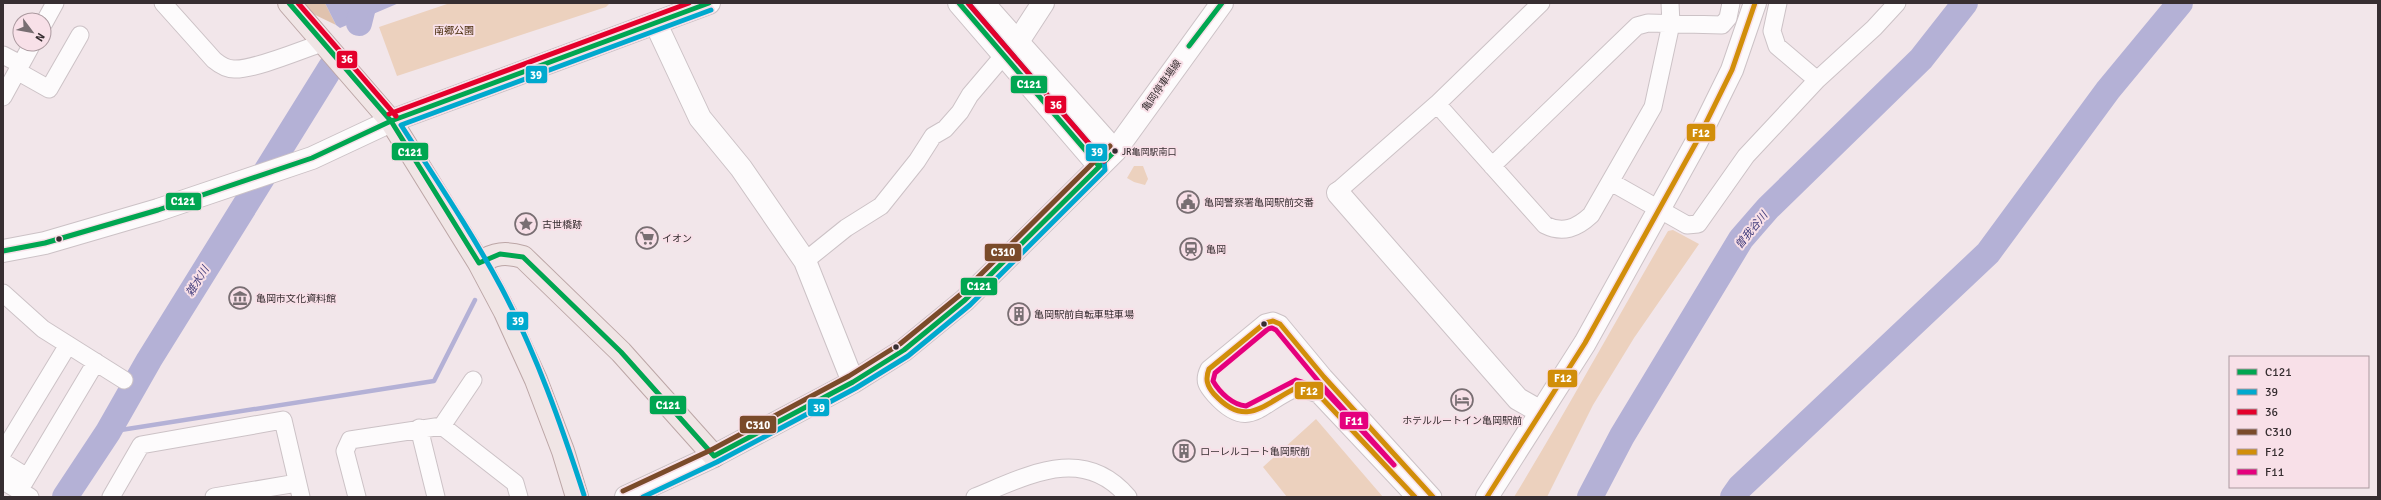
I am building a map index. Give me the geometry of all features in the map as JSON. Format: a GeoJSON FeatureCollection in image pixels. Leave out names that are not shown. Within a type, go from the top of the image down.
{"type":"FeatureCollection","features":[{"type":"Feature","properties":{"kind":"main road"},"geometry":{"type":"LineString","coordinates":[[289,3],[391,121],[479,263],[505,312],[536,380],[577,497]]}},
{"type":"Feature","properties":{"kind":"main road"},"geometry":{"type":"LineString","coordinates":[[479,263],[489,256],[502,253],[523,257],[621,352],[714,456]]}},
{"type":"Feature","properties":{"kind":"street"},"geometry":{"type":"LineString","coordinates":[[50,12],[55,3]]}},
{"type":"Feature","properties":{"kind":"street"},"geometry":{"type":"LineString","coordinates":[[163,3],[214,60],[222,66],[234,69],[241,68],[322,43]]}},
{"type":"Feature","properties":{"kind":"street"},"geometry":{"type":"LineString","coordinates":[[3,251],[45,243],[143,214],[312,158],[391,121],[656,24],[709,3]]}},
{"type":"Feature","properties":{"kind":"street"},"geometry":{"type":"LineString","coordinates":[[959,3],[1010,49],[1114,151]]}},
{"type":"Feature","properties":{"kind":"street"},"geometry":{"type":"LineString","coordinates":[[982,3],[1010,49],[1099,166]]}},
{"type":"Feature","properties":{"kind":"street"},"geometry":{"type":"LineString","coordinates":[[805,261],[846,228],[881,206],[917,161],[933,136],[945,129],[960,112],[970,95],[1010,49],[1043,3]]}},
{"type":"Feature","properties":{"kind":"street","name":"亀岡停車場線"},"geometry":{"type":"LineString","coordinates":[[626,497],[714,456],[853,382],[904,350],[965,300],[1114,151],[1222,3]]}},
{"type":"Feature","properties":{"kind":"street"},"geometry":{"type":"LineString","coordinates":[[1541,3],[1437,104],[1339,190],[1338,194],[1518,399],[1541,412]]}},
{"type":"Feature","properties":{"kind":"street"},"geometry":{"type":"LineString","coordinates":[[1437,104],[1545,225],[1556,230],[1568,230],[1582,224],[1591,215],[1653,107],[1671,24],[1670,3]]}},
{"type":"Feature","properties":{"kind":"street"},"geometry":{"type":"LineString","coordinates":[[1492,166],[1637,26],[1648,23],[1722,24],[1728,18],[1731,3]]}},
{"type":"Feature","properties":{"kind":"street"},"geometry":{"type":"LineString","coordinates":[[1487,497],[1585,343],[1698,141],[1732,70],[1754,3]]}},
{"type":"Feature","properties":{"kind":"street"},"geometry":{"type":"LineString","coordinates":[[1778,3],[1772,31],[1777,46],[1817,80]]}},
{"type":"Feature","properties":{"kind":"street"},"geometry":{"type":"LineString","coordinates":[[1610,182],[1687,225],[1698,224],[1746,156],[1817,80],[1874,28],[1897,3]]}},
{"type":"Feature","properties":{"kind":"street"},"geometry":{"type":"LineString","coordinates":[[656,24],[700,118],[741,168],[805,261],[853,382]]}},
{"type":"Feature","properties":{"kind":"street"},"geometry":{"type":"LineString","coordinates":[[3,55],[49,89],[80,35]]}},
{"type":"Feature","properties":{"kind":"street"},"geometry":{"type":"LineString","coordinates":[[3,97],[28,52]]}},
{"type":"Feature","properties":{"kind":"street"},"geometry":{"type":"LineString","coordinates":[[3,293],[43,329],[124,380]]}},
{"type":"Feature","properties":{"kind":"street"},"geometry":{"type":"LineString","coordinates":[[1416,497],[1318,394],[1298,387],[1252,412],[1238,414],[1227,409],[1207,386],[1205,378],[1209,369],[1265,323],[1273,321],[1280,324],[1324,377],[1433,497]]}},
{"type":"Feature","properties":{"kind":"street"},"geometry":{"type":"LineString","coordinates":[[3,452],[68,345]]}},
{"type":"Feature","properties":{"kind":"street"},"geometry":{"type":"LineString","coordinates":[[25,488],[96,362]]}},
{"type":"Feature","properties":{"kind":"street"},"geometry":{"type":"LineString","coordinates":[[442,426],[473,380]]}},
{"type":"Feature","properties":{"kind":"street"},"geometry":{"type":"LineString","coordinates":[[111,497],[141,445],[283,420],[299,490],[214,497]]}},
{"type":"Feature","properties":{"kind":"street"},"geometry":{"type":"LineString","coordinates":[[357,497],[345,451],[350,440],[419,428],[442,426],[516,483],[519,497]]}},
{"type":"Feature","properties":{"kind":"street"},"geometry":{"type":"LineString","coordinates":[[419,428],[436,497]]}},
{"type":"Feature","properties":{"kind":"street"},"geometry":{"type":"LineString","coordinates":[[3,462],[25,488]]}},
{"type":"Feature","properties":{"kind":"street"},"geometry":{"type":"LineString","coordinates":[[975,497],[1037,472],[1052,468],[1069,467],[1097,474],[1112,483],[1128,497]]}},
{"type":"Feature","properties":{"kind":"street"},"geometry":{"type":"LineString","coordinates":[[3,481],[25,488]]}},
{"type":"Feature","properties":{"kind":"green space","name":"南郷公園"},"geometry":{"type":"Polygon","coordinates":[[[450,3],[610,3],[606,7],[397,76],[379,27],[450,3]]]}},
{"type":"Feature","properties":{"kind":"green space"},"geometry":{"type":"Polygon","coordinates":[[[1134,166],[1143,166],[1148,179],[1145,185],[1127,178],[1134,166]]]}},
{"type":"Feature","properties":{"kind":"green space"},"geometry":{"type":"Polygon","coordinates":[[[1673,230],[1699,244],[1634,338],[1593,405],[1547,497],[1514,497],[1668,231],[1673,230]]]}},
{"type":"Feature","properties":{"kind":"green space"},"geometry":{"type":"Polygon","coordinates":[[[1316,419],[1383,497],[1287,497],[1263,467],[1316,419]]]}},
{"type":"Feature","properties":{"kind":"shaded area"},"geometry":{"type":"Polygon","coordinates":[[[305,3],[325,3],[336,25],[307,11],[305,3]]]}},
{"type":"Feature","properties":{"kind":"shaded area"},"geometry":{"type":"Polygon","coordinates":[[[325,3],[399,3],[340,28],[336,25],[325,3]]]}},
{"type":"Feature","properties":{"kind":"waterway","name":"雑水川"},"geometry":{"type":"LineString","coordinates":[[359,23],[364,3]]}},
{"type":"Feature","properties":{"kind":"waterway","name":"曽我谷川"},"geometry":{"type":"LineString","coordinates":[[1590,497],[1622,436],[1741,239],[1768,208],[1921,59],[1965,3]]}},
{"type":"Feature","properties":{"kind":"waterway"},"geometry":{"type":"LineString","coordinates":[[1733,497],[1740,487],[1988,253],[2108,90],[2180,3]]}},
{"type":"Feature","properties":{"kind":"waterway","name":"雑水川"},"geometry":{"type":"LineString","coordinates":[[65,497],[108,432],[149,360],[331,67]]}},
{"type":"Feature","properties":{"kind":"waterway"},"geometry":{"type":"LineString","coordinates":[[108,432],[434,381],[475,300]]}},
{"type":"Feature","properties":{"kind":"transit line","name":"C121"},"geometry":{"type":"LineString","coordinates":[[289,3],[391,121],[479,263],[500,254],[523,257],[621,352],[714,456],[853,382],[904,350],[965,300],[1115,151]]}},
{"type":"Feature","properties":{"kind":"transit line","name":"36"},"geometry":{"type":"LineString","coordinates":[[298,3],[396,116]]}},
{"type":"Feature","properties":{"kind":"transit line","name":"36"},"geometry":{"type":"LineString","coordinates":[[389,114],[689,3]]}},
{"type":"Feature","properties":{"kind":"transit line","name":"C121"},"geometry":{"type":"LineString","coordinates":[[3,251],[45,243],[158,210],[312,158],[391,121],[709,3]]}},
{"type":"Feature","properties":{"kind":"transit line","name":"C121"},"geometry":{"type":"LineString","coordinates":[[959,3],[1099,166]]}},
{"type":"Feature","properties":{"kind":"transit line","name":"39"},"geometry":{"type":"LineString","coordinates":[[643,497],[717,462],[856,388],[908,356],[970,305],[1105,170],[1104,161],[968,3]]}},
{"type":"Feature","properties":{"kind":"transit line","name":"36"},"geometry":{"type":"LineString","coordinates":[[968,3],[1104,161]]}},
{"type":"Feature","properties":{"kind":"transit line","name":"C121"},"geometry":{"type":"LineString","coordinates":[[1189,46],[1222,3]]}},
{"type":"Feature","properties":{"kind":"transit line","name":"F12"},"geometry":{"type":"LineString","coordinates":[[1487,497],[1585,343],[1697,141],[1732,70],[1755,3]]}},
{"type":"Feature","properties":{"kind":"transit line","name":"39"},"geometry":{"type":"LineString","coordinates":[[584,495],[547,389],[514,312],[478,246],[401,125],[711,10]]}},
{"type":"Feature","properties":{"kind":"transit line","name":"C310"},"geometry":{"type":"LineString","coordinates":[[623,491],[711,450],[849,376],[900,344],[960,295],[1110,146]]}},
{"type":"Feature","properties":{"kind":"transit line","name":"F12"},"geometry":{"type":"LineString","coordinates":[[1415,497],[1318,394],[1298,387],[1256,410],[1246,412],[1236,410],[1226,405],[1214,394],[1208,385],[1207,379],[1209,369],[1265,323],[1273,321],[1280,324],[1324,377],[1433,497]]}},
{"type":"Feature","properties":{"kind":"transit line","name":"F11"},"geometry":{"type":"LineString","coordinates":[[1272,328],[1276,330],[1319,382],[1394,465],[1323,389],[1296,380],[1246,406],[1232,401],[1219,390],[1213,381],[1215,373],[1268,329],[1272,328]]}},
{"type":"Feature","properties":{"kind":"place","name":"JR亀岡駅南口"},"geometry":{"type":"Point","coordinates":[1115,151]}},
{"type":"Feature","properties":{"kind":"place","name":"亀岡警察署亀岡駅前交番"},"geometry":{"type":"Point","coordinates":[1188,202]}},
{"type":"Feature","properties":{"kind":"place","name":"古世橋跡"},"geometry":{"type":"Point","coordinates":[526,224]}},
{"type":"Feature","properties":{"kind":"place","name":"イオン"},"geometry":{"type":"Point","coordinates":[647,238]}},
{"type":"Feature","properties":{"kind":"place","name":"亀岡"},"geometry":{"type":"Point","coordinates":[1191,249]}},
{"type":"Feature","properties":{"kind":"place","name":"亀岡市文化資料館"},"geometry":{"type":"Point","coordinates":[240,298]}},
{"type":"Feature","properties":{"kind":"place","name":"亀岡駅前自転車駐車場"},"geometry":{"type":"Point","coordinates":[1019,314]}},
{"type":"Feature","properties":{"kind":"place","name":"ホテルルートイン亀岡駅前"},"geometry":{"type":"Point","coordinates":[1462,400]}},
{"type":"Feature","properties":{"kind":"place","name":"ローレルコート亀岡駅前"},"geometry":{"type":"Point","coordinates":[1184,451]}}]}
